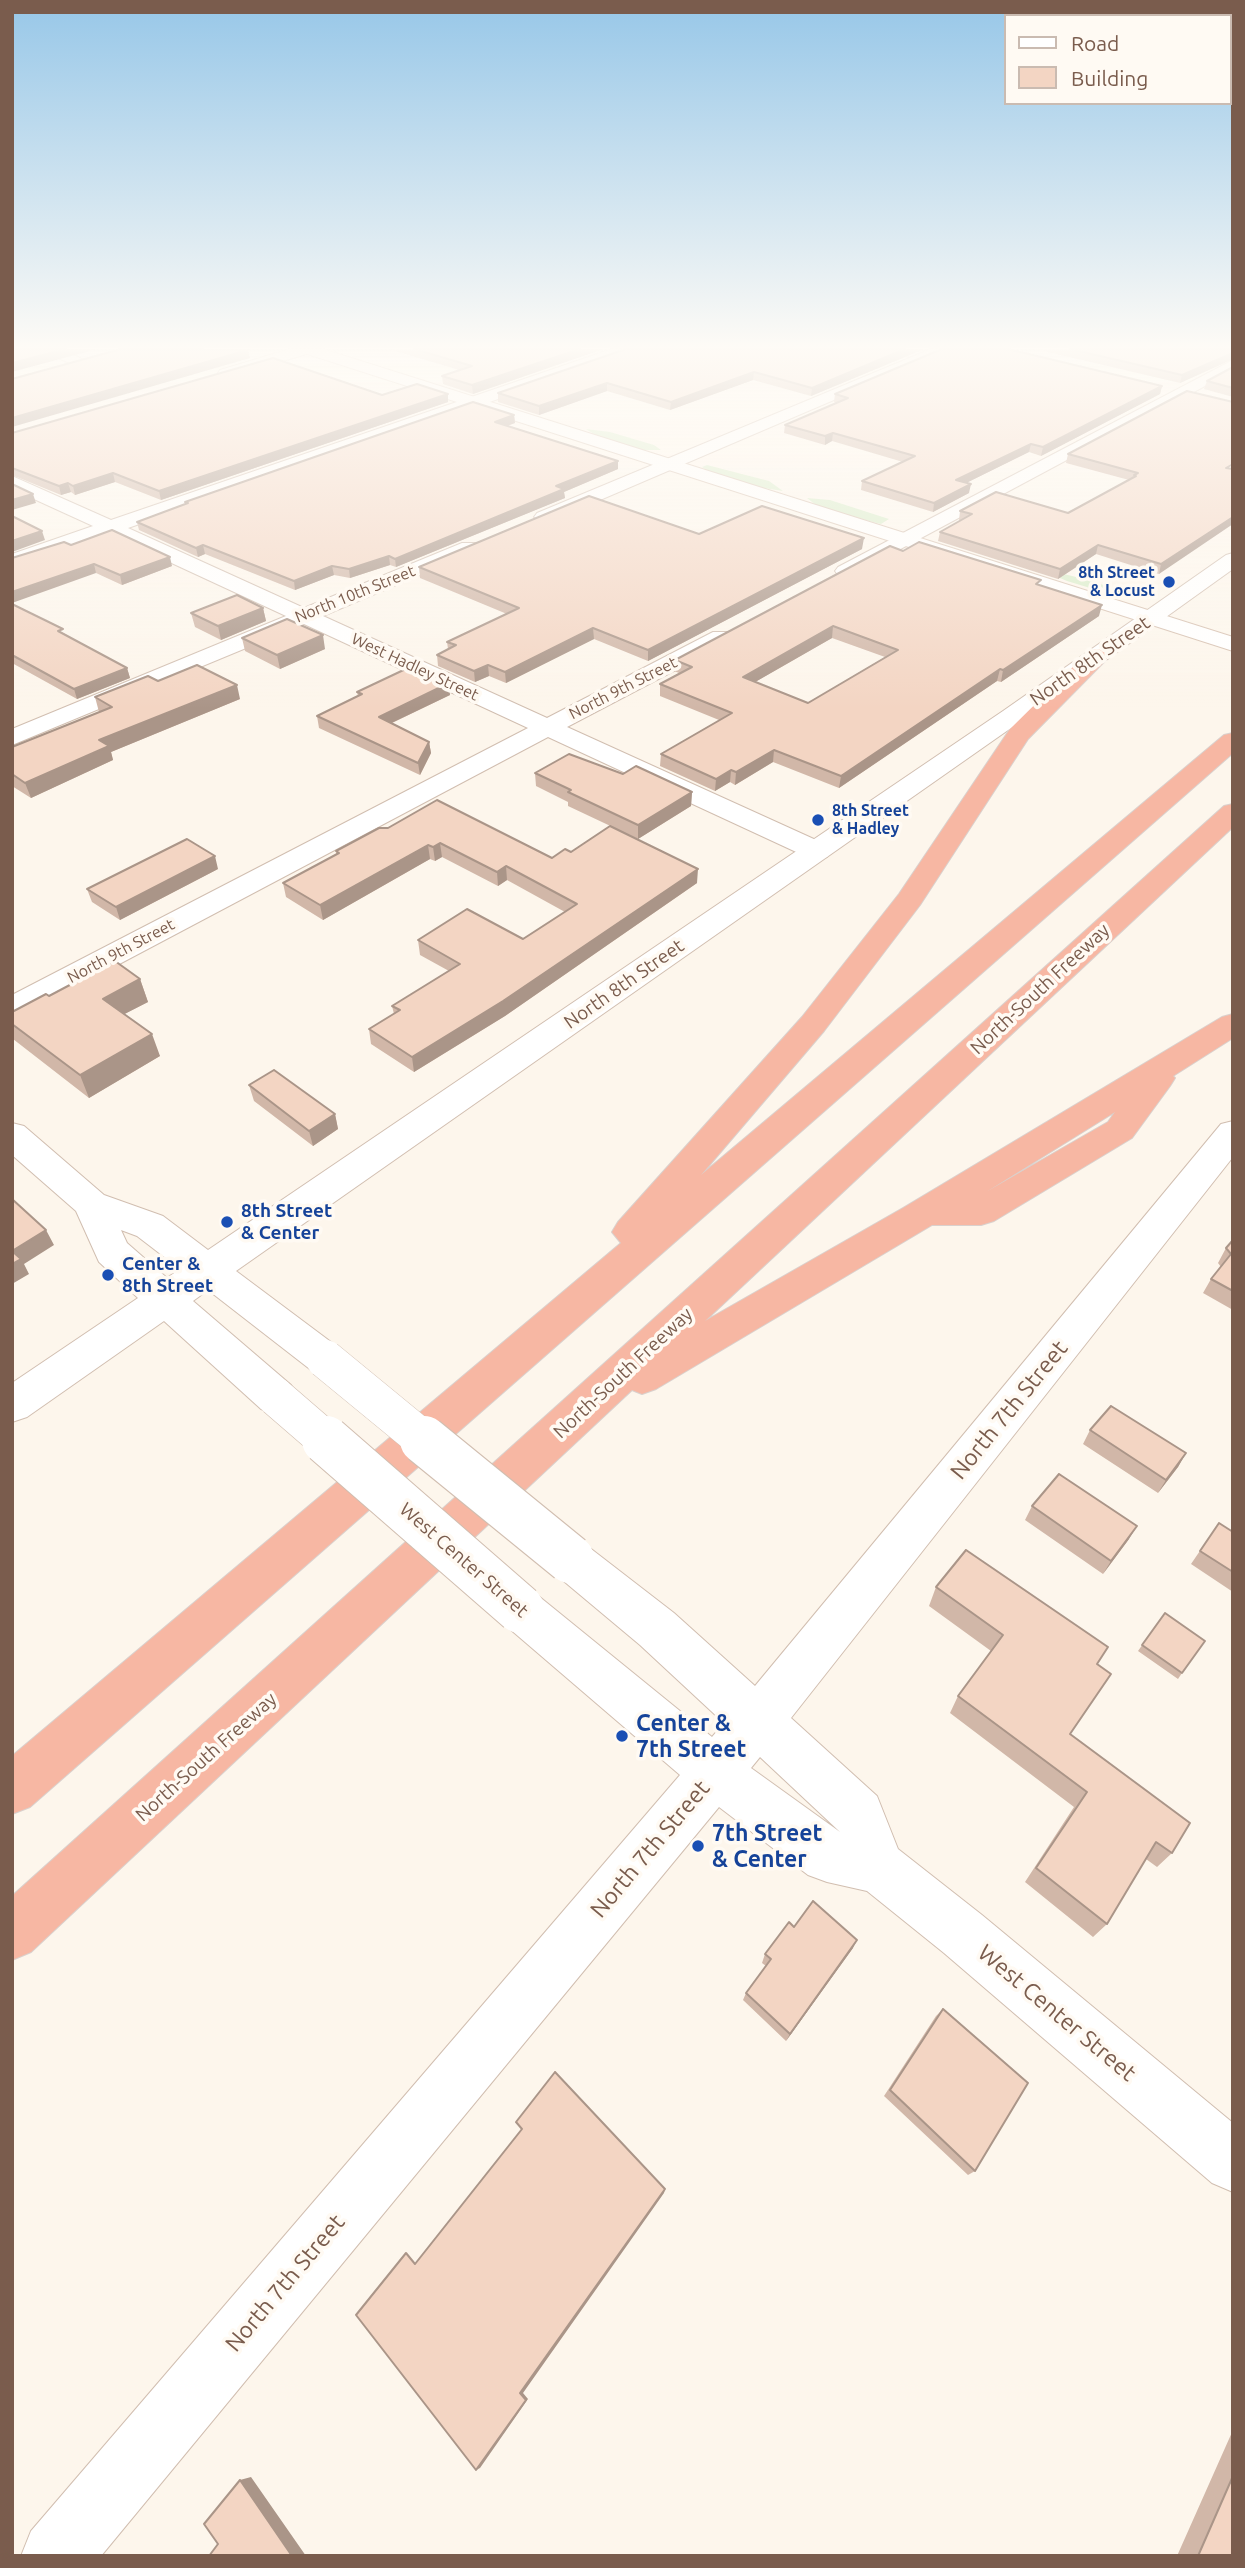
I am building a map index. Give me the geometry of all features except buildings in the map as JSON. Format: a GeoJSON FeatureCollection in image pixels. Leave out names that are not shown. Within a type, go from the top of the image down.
{"type":"FeatureCollection","features":[{"type":"Feature","properties":{"kind":"highway"},"geometry":{"type":"LineString","coordinates":[[540,1337],[813,1024],[910,899],[1019,734],[1097,656]]}},
{"type":"Feature","properties":{"kind":"highway"},"geometry":{"type":"LineString","coordinates":[[12,1789],[1233,740]]}},
{"type":"Feature","properties":{"kind":"highway","name":"North-South Freeway"},"geometry":{"type":"LineString","coordinates":[[12,1933],[1233,811]]}},
{"type":"Feature","properties":{"kind":"highway"},"geometry":{"type":"LineString","coordinates":[[580,1413],[926,1212],[1233,1024]]}},
{"type":"Feature","properties":{"kind":"street"},"geometry":{"type":"LineString","coordinates":[[12,561],[268,469]]}},
{"type":"Feature","properties":{"kind":"street"},"geometry":{"type":"LineString","coordinates":[[520,527],[640,469]]}},
{"type":"Feature","properties":{"kind":"street"},"geometry":{"type":"LineString","coordinates":[[707,469],[905,540],[1233,644]]}},
{"type":"Feature","properties":{"kind":"street"},"geometry":{"type":"LineString","coordinates":[[820,584],[1038,469]]}},
{"type":"Feature","properties":{"kind":"street","name":"West Hadley Street"},"geometry":{"type":"LineString","coordinates":[[12,482],[817,850]]}},
{"type":"Feature","properties":{"kind":"street"},"geometry":{"type":"LineString","coordinates":[[901,516],[958,533]]}},
{"type":"Feature","properties":{"kind":"street","name":"North 10th Street"},"geometry":{"type":"LineString","coordinates":[[12,738],[302,615],[483,542]]}},
{"type":"Feature","properties":{"kind":"street","name":"North 8th Street"},"geometry":{"type":"LineString","coordinates":[[12,1405],[1097,656],[1233,559]]}},
{"type":"Feature","properties":{"kind":"street"},"geometry":{"type":"LineString","coordinates":[[1153,594],[1198,609]]}},
{"type":"Feature","properties":{"kind":"street","name":"North 9th Street"},"geometry":{"type":"LineString","coordinates":[[12,1008],[738,628]]}},
{"type":"Feature","properties":{"kind":"street","name":"North 7th Street"},"geometry":{"type":"LineString","coordinates":[[56,2556],[758,1721],[1233,1133]]}},
{"type":"Feature","properties":{"kind":"street","name":"West Center Street"},"geometry":{"type":"LineString","coordinates":[[12,1135],[91,1204],[150,1226],[325,1359],[657,1629],[859,1814],[879,1867]]}},
{"type":"Feature","properties":{"kind":"street","name":"West Center Street"},"geometry":{"type":"LineString","coordinates":[[91,1204],[112,1252],[520,1609],[715,1772],[827,1856],[879,1867],[963,1934],[1233,2162]]}},
{"type":"Feature","properties":{"kind":"green space"},"geometry":{"type":"Polygon","coordinates":[[[705,469],[722,469],[769,481],[783,491],[757,487],[705,469]]]}},
{"type":"Feature","properties":{"kind":"green space"},"geometry":{"type":"Polygon","coordinates":[[[807,498],[830,500],[889,519],[881,524],[869,521],[817,506],[807,498]]]}},
{"type":"Feature","properties":{"kind":"green space"},"geometry":{"type":"Polygon","coordinates":[[[1064,574],[1131,593],[1123,598],[1053,575],[1064,574]]]}},
{"type":"Feature","properties":{"kind":"place","name":"8th Street & Locust"},"geometry":{"type":"Point","coordinates":[1169,582]}},
{"type":"Feature","properties":{"kind":"place","name":"8th Street & Hadley"},"geometry":{"type":"Point","coordinates":[818,820]}},
{"type":"Feature","properties":{"kind":"place","name":"8th Street & Center"},"geometry":{"type":"Point","coordinates":[227,1222]}},
{"type":"Feature","properties":{"kind":"place","name":"Center & 8th Street"},"geometry":{"type":"Point","coordinates":[108,1275]}},
{"type":"Feature","properties":{"kind":"place","name":"Center & 7th Street"},"geometry":{"type":"Point","coordinates":[622,1736]}},
{"type":"Feature","properties":{"kind":"place","name":"7th Street & Center"},"geometry":{"type":"Point","coordinates":[698,1846]}}]}
